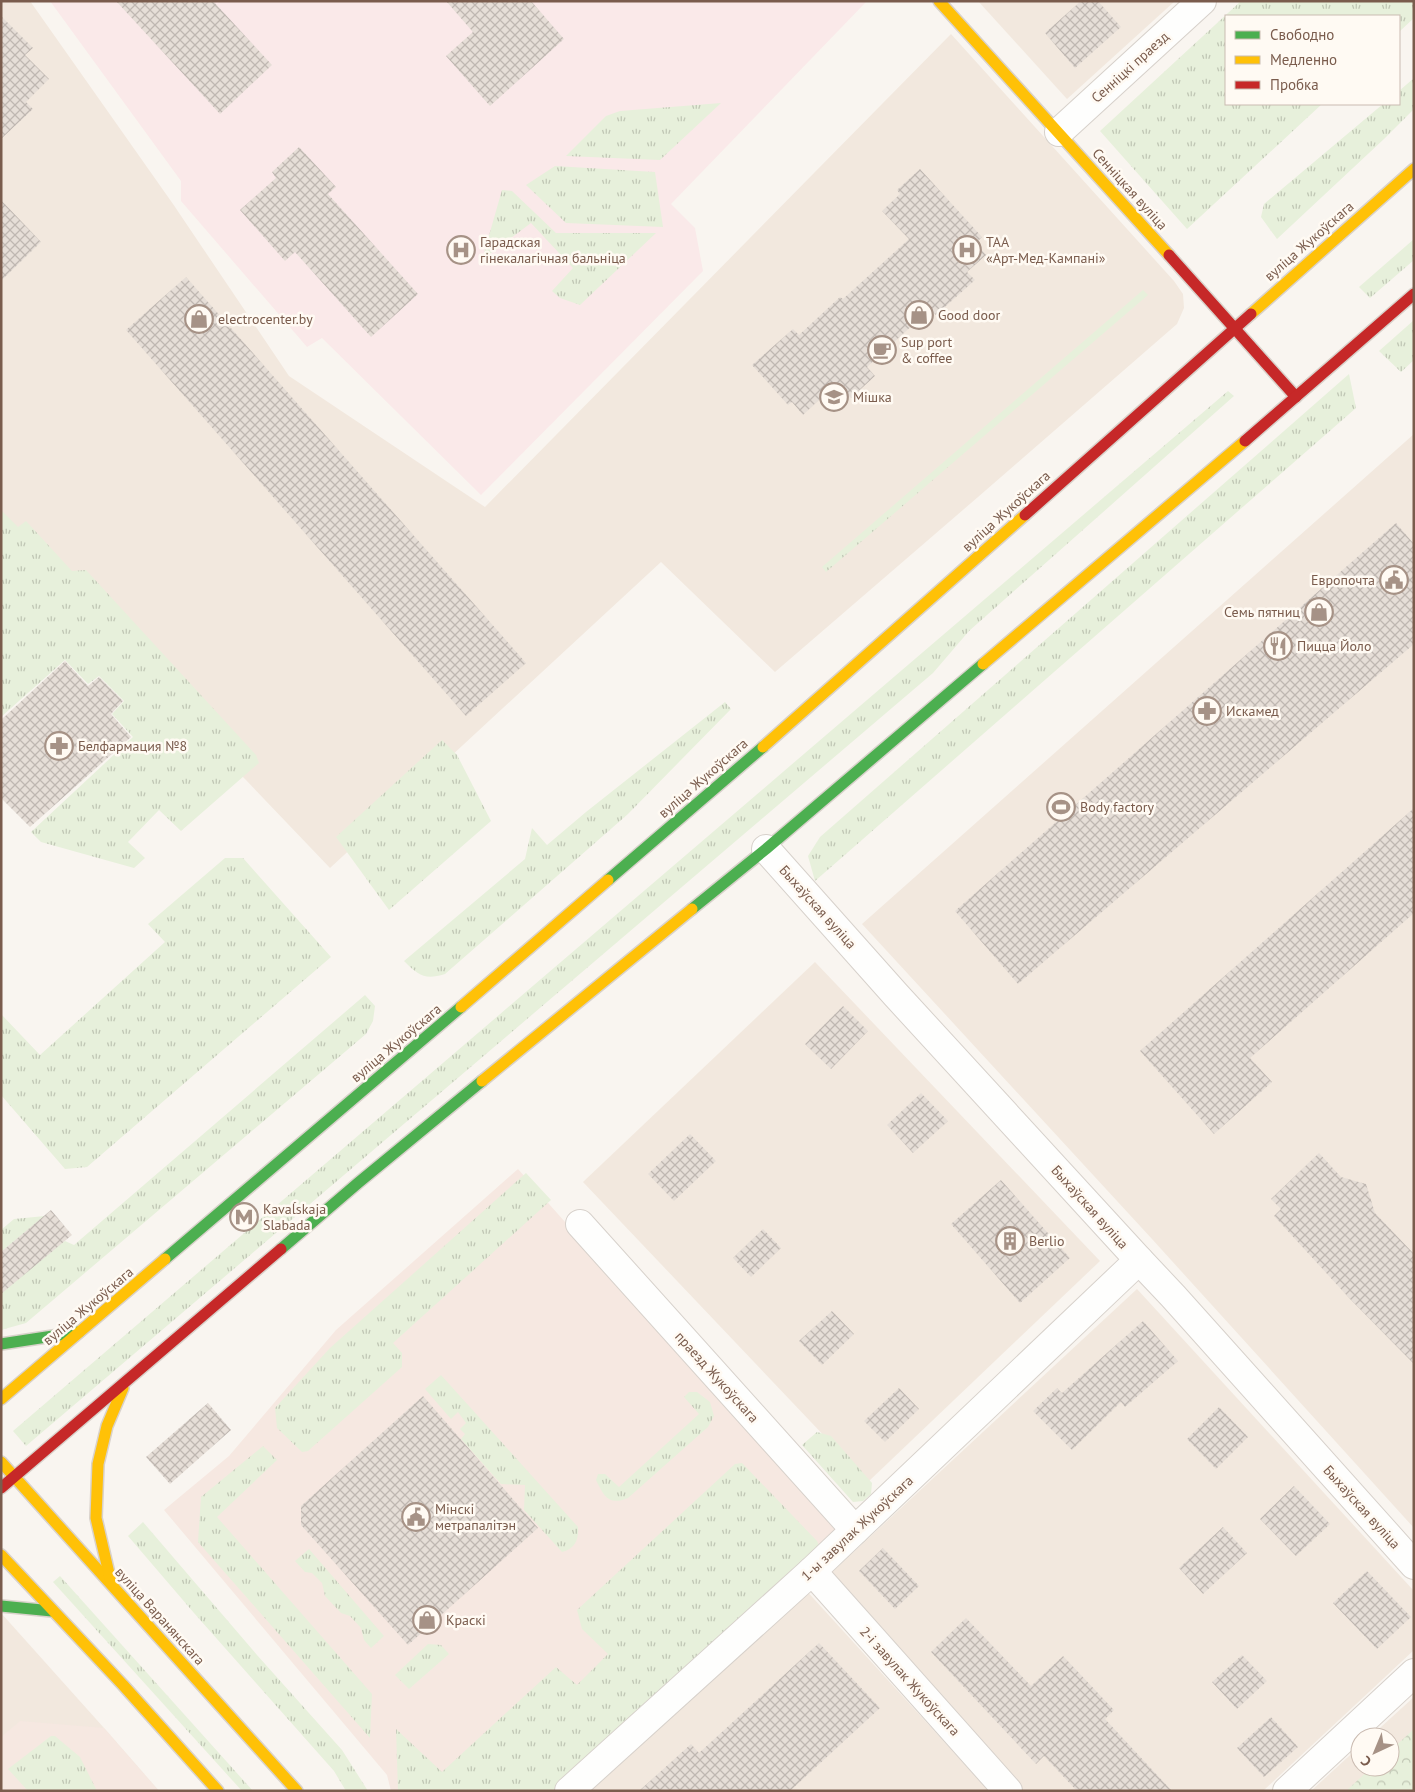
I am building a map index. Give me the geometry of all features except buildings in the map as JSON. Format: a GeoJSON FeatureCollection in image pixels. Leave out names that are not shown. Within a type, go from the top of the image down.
{"type":"FeatureCollection","features":[{"type":"Feature","properties":{"kind":"main road","name":"Сенніцкая вуліца"},"geometry":{"type":"LineString","coordinates":[[939,1],[1296,397]]}},
{"type":"Feature","properties":{"kind":"main road","name":"вуліца Жукоўскага"},"geometry":{"type":"LineString","coordinates":[[1,1399],[425,1038],[839,681],[1234,327],[1414,169]]}},
{"type":"Feature","properties":{"kind":"main road"},"geometry":{"type":"LineString","coordinates":[[1,1488],[358,1183],[766,849],[1414,294]]}},
{"type":"Feature","properties":{"kind":"main road"},"geometry":{"type":"LineString","coordinates":[[1,1344],[81,1332]]}},
{"type":"Feature","properties":{"kind":"main road"},"geometry":{"type":"LineString","coordinates":[[112,1586],[96,1518],[98,1464],[106,1426],[125,1382]]}},
{"type":"Feature","properties":{"kind":"main road","name":"вуліца Варанянскага"},"geometry":{"type":"LineString","coordinates":[[1,1462],[297,1791]]}},
{"type":"Feature","properties":{"kind":"main road"},"geometry":{"type":"LineString","coordinates":[[1,1555],[123,1685],[218,1791]]}},
{"type":"Feature","properties":{"kind":"main road"},"geometry":{"type":"LineString","coordinates":[[1,1606],[52,1611]]}},
{"type":"Feature","properties":{"kind":"street","name":"Сенніцкі праезд"},"geometry":{"type":"LineString","coordinates":[[1059,132],[1202,1]]}},
{"type":"Feature","properties":{"kind":"street","name":"Быхаўская вуліца"},"geometry":{"type":"LineString","coordinates":[[766,849],[896,995],[1173,1296],[1414,1565]]}},
{"type":"Feature","properties":{"kind":"street","name":"праезд Жукоўскага"},"geometry":{"type":"LineString","coordinates":[[580,1224],[855,1530]]}},
{"type":"Feature","properties":{"kind":"street","name":"1-ы завулак Жукоўскага"},"geometry":{"type":"LineString","coordinates":[[569,1791],[812,1571],[1138,1260]]}},
{"type":"Feature","properties":{"kind":"street","name":"2-і завулак Жукоўскага"},"geometry":{"type":"LineString","coordinates":[[812,1571],[1008,1791]]}},
{"type":"Feature","properties":{"kind":"street"},"geometry":{"type":"LineString","coordinates":[[1287,1791],[1414,1674]]}},
{"type":"Feature","properties":{"kind":"shaded area"},"geometry":{"type":"Polygon","coordinates":[[[1,1],[30,1],[173,204],[289,376],[485,507],[951,34],[1174,281],[1183,294],[1184,308],[1177,324],[775,672],[661,562],[330,868],[245,779],[1,534],[1,1]]]}},
{"type":"Feature","properties":{"kind":"shaded area","name":"Гарадская гінекалагічная бальніца"},"geometry":{"type":"Polygon","coordinates":[[[50,1],[867,1],[671,204],[695,228],[703,271],[481,495],[322,338],[307,347],[181,201],[181,181],[50,1]]]}},
{"type":"Feature","properties":{"kind":"shaded area"},"geometry":{"type":"Polygon","coordinates":[[[978,1],[1175,1],[1067,99],[978,1]]]}},
{"type":"Feature","properties":{"kind":"shaded area"},"geometry":{"type":"Polygon","coordinates":[[[1414,434],[1414,1528],[1152,1239],[862,924],[1414,434]]]}},
{"type":"Feature","properties":{"kind":"shaded area"},"geometry":{"type":"Polygon","coordinates":[[[815,962],[1100,1261],[868,1482],[583,1182],[815,962]]]}},
{"type":"Feature","properties":{"kind":"shaded area"},"geometry":{"type":"Polygon","coordinates":[[[518,1169],[841,1533],[555,1791],[391,1791],[387,1775],[164,1510],[229,1456],[336,1330],[518,1169]]]}},
{"type":"Feature","properties":{"kind":"shaded area"},"geometry":{"type":"Polygon","coordinates":[[[1137,1289],[1414,1591],[1414,1650],[1263,1791],[1023,1791],[831,1573],[1137,1289]]]}},
{"type":"Feature","properties":{"kind":"shaded area"},"geometry":{"type":"Polygon","coordinates":[[[804,1588],[989,1791],[578,1791],[804,1588]]]}},
{"type":"Feature","properties":{"kind":"shaded area"},"geometry":{"type":"Polygon","coordinates":[[[1,1613],[104,1728],[159,1791],[1,1791],[1,1613]]]}},
{"type":"Feature","properties":{"kind":"shaded area"},"geometry":{"type":"Polygon","coordinates":[[[1414,1697],[1414,1791],[1311,1791],[1350,1755],[1350,1777],[1400,1777],[1400,1727],[1381,1727],[1414,1697]]]}},
{"type":"Feature","properties":{"kind":"shaded area"},"geometry":{"type":"Polygon","coordinates":[[[20,1721],[104,1728],[159,1791],[1,1791],[1,1737],[20,1721]]]}},
{"type":"Feature","properties":{"kind":"green space"},"geometry":{"type":"Polygon","coordinates":[[[1241,1],[1414,1],[1414,18],[1400,31],[1400,15],[1226,15],[1241,1]]]}},
{"type":"Feature","properties":{"kind":"green space"},"geometry":{"type":"Polygon","coordinates":[[[1225,16],[1225,105],[1321,105],[1187,229],[1100,131],[1225,16]]]}},
{"type":"Feature","properties":{"kind":"green space"},"geometry":{"type":"Polygon","coordinates":[[[1414,78],[1414,109],[1277,239],[1261,217],[1264,204],[1382,105],[1400,105],[1400,90],[1414,78]]]}},
{"type":"Feature","properties":{"kind":"green space"},"geometry":{"type":"Polygon","coordinates":[[[721,103],[660,160],[566,156],[606,116],[620,111],[721,103]]]}},
{"type":"Feature","properties":{"kind":"green space"},"geometry":{"type":"Polygon","coordinates":[[[555,166],[655,172],[663,227],[566,223],[526,185],[555,166]]]}},
{"type":"Feature","properties":{"kind":"green space"},"geometry":{"type":"Polygon","coordinates":[[[502,190],[512,191],[556,233],[656,233],[580,305],[560,298],[552,291],[573,268],[531,223],[482,260],[502,190]]]}},
{"type":"Feature","properties":{"kind":"green space"},"geometry":{"type":"Polygon","coordinates":[[[1414,239],[1414,260],[1370,298],[1359,287],[1414,239]]]}},
{"type":"Feature","properties":{"kind":"green space"},"geometry":{"type":"Polygon","coordinates":[[[1143,290],[1148,295],[826,572],[822,567],[1143,290]]]}},
{"type":"Feature","properties":{"kind":"green space"},"geometry":{"type":"Polygon","coordinates":[[[1414,320],[1414,360],[1401,372],[1379,351],[1414,320]]]}},
{"type":"Feature","properties":{"kind":"green space"},"geometry":{"type":"Polygon","coordinates":[[[1349,374],[1356,408],[815,881],[808,856],[820,837],[1349,374]]]}},
{"type":"Feature","properties":{"kind":"green space"},"geometry":{"type":"Polygon","coordinates":[[[1228,391],[1234,396],[969,631],[933,673],[26,1446],[13,1431],[1228,391]]]}},
{"type":"Feature","properties":{"kind":"green space"},"geometry":{"type":"Polygon","coordinates":[[[1,510],[18,527],[26,521],[72,571],[86,570],[256,755],[259,763],[181,831],[159,810],[128,842],[145,858],[134,868],[41,842],[31,832],[133,737],[112,714],[124,701],[99,676],[88,684],[65,660],[1,717],[1,510]]]}},
{"type":"Feature","properties":{"kind":"green space"},"geometry":{"type":"Polygon","coordinates":[[[725,702],[731,709],[628,814],[445,974],[432,977],[423,975],[404,961],[525,859],[532,828],[547,845],[725,702]]]}},
{"type":"Feature","properties":{"kind":"green space"},"geometry":{"type":"Polygon","coordinates":[[[442,740],[457,755],[491,821],[389,910],[336,837],[442,740]]]}},
{"type":"Feature","properties":{"kind":"green space"},"geometry":{"type":"Polygon","coordinates":[[[225,858],[243,858],[331,957],[87,1167],[65,1169],[1,1095],[1,1014],[40,1055],[165,942],[148,924],[225,858]]]}},
{"type":"Feature","properties":{"kind":"green space"},"geometry":{"type":"Polygon","coordinates":[[[365,995],[375,1006],[373,1021],[366,1034],[26,1323],[1,1330],[1,1281],[65,1241],[74,1245],[365,995]]]}},
{"type":"Feature","properties":{"kind":"green space"},"geometry":{"type":"Polygon","coordinates":[[[526,1173],[551,1200],[393,1343],[402,1353],[402,1367],[308,1451],[302,1452],[277,1428],[275,1408],[330,1348],[526,1173]]]}},
{"type":"Feature","properties":{"kind":"green space"},"geometry":{"type":"Polygon","coordinates":[[[45,1216],[1,1252],[1,1230],[14,1219],[45,1216]]]}},
{"type":"Feature","properties":{"kind":"green space"},"geometry":{"type":"Polygon","coordinates":[[[441,1375],[578,1527],[577,1539],[570,1549],[562,1552],[524,1510],[525,1485],[501,1484],[461,1439],[465,1434],[460,1429],[466,1423],[458,1412],[451,1419],[425,1389],[441,1375]]]}},
{"type":"Feature","properties":{"kind":"green space"},"geometry":{"type":"Polygon","coordinates":[[[689,1392],[697,1392],[710,1402],[714,1416],[708,1427],[628,1498],[616,1501],[604,1495],[596,1480],[598,1474],[605,1474],[619,1487],[699,1414],[684,1397],[689,1392]]]}},
{"type":"Feature","properties":{"kind":"green space"},"geometry":{"type":"Polygon","coordinates":[[[817,1432],[831,1436],[872,1483],[871,1494],[863,1501],[853,1502],[802,1445],[817,1432]]]}},
{"type":"Feature","properties":{"kind":"green space"},"geometry":{"type":"Polygon","coordinates":[[[263,1446],[277,1460],[217,1517],[372,1694],[370,1738],[198,1542],[201,1497],[263,1446]]]}},
{"type":"Feature","properties":{"kind":"green space"},"geometry":{"type":"Polygon","coordinates":[[[742,1463],[817,1541],[821,1549],[553,1791],[398,1791],[396,1729],[442,1772],[556,1667],[577,1685],[608,1654],[582,1629],[577,1610],[735,1464],[742,1463]]]}},
{"type":"Feature","properties":{"kind":"green space"},"geometry":{"type":"Polygon","coordinates":[[[143,1522],[257,1655],[342,1750],[368,1791],[346,1791],[334,1771],[128,1536],[143,1522]]]}},
{"type":"Feature","properties":{"kind":"green space"},"geometry":{"type":"Polygon","coordinates":[[[309,1549],[384,1636],[371,1648],[364,1640],[361,1628],[350,1616],[341,1613],[325,1596],[322,1583],[312,1573],[305,1572],[295,1561],[309,1549]]]}},
{"type":"Feature","properties":{"kind":"green space"},"geometry":{"type":"Polygon","coordinates":[[[60,1576],[253,1791],[242,1791],[53,1582],[60,1576]]]}},
{"type":"Feature","properties":{"kind":"green space"},"geometry":{"type":"Polygon","coordinates":[[[428,1644],[441,1645],[449,1654],[409,1689],[395,1675],[428,1644]]]}},
{"type":"Feature","properties":{"kind":"green space"},"geometry":{"type":"Polygon","coordinates":[[[1414,1729],[1414,1791],[1346,1791],[1361,1777],[1400,1777],[1400,1742],[1414,1729]]]}},
{"type":"Feature","properties":{"kind":"green space"},"geometry":{"type":"Polygon","coordinates":[[[51,1736],[55,1736],[80,1757],[97,1791],[28,1791],[8,1769],[51,1736]]]}},
{"type":"Feature","properties":{"kind":"traffic: fast"},"geometry":{"type":"LineString","coordinates":[[692,909],[766,849],[983,664]]}},
{"type":"Feature","properties":{"kind":"traffic: fast"},"geometry":{"type":"LineString","coordinates":[[608,880],[763,747]]}},
{"type":"Feature","properties":{"kind":"traffic: fast"},"geometry":{"type":"LineString","coordinates":[[165,1259],[461,1007]]}},
{"type":"Feature","properties":{"kind":"traffic: fast"},"geometry":{"type":"LineString","coordinates":[[281,1249],[482,1081]]}},
{"type":"Feature","properties":{"kind":"traffic: fast"},"geometry":{"type":"LineString","coordinates":[[1,1344],[79,1332]]}},
{"type":"Feature","properties":{"kind":"traffic: fast"},"geometry":{"type":"LineString","coordinates":[[1,1606],[52,1611]]}},
{"type":"Feature","properties":{"kind":"traffic: slow"},"geometry":{"type":"LineString","coordinates":[[939,1],[1169,255]]}},
{"type":"Feature","properties":{"kind":"traffic: slow"},"geometry":{"type":"LineString","coordinates":[[1251,314],[1414,169]]}},
{"type":"Feature","properties":{"kind":"traffic: slow"},"geometry":{"type":"LineString","coordinates":[[983,664],[1245,441]]}},
{"type":"Feature","properties":{"kind":"traffic: slow"},"geometry":{"type":"LineString","coordinates":[[763,747],[1025,515]]}},
{"type":"Feature","properties":{"kind":"traffic: slow"},"geometry":{"type":"LineString","coordinates":[[461,1007],[608,880]]}},
{"type":"Feature","properties":{"kind":"traffic: slow"},"geometry":{"type":"LineString","coordinates":[[482,1081],[692,909]]}},
{"type":"Feature","properties":{"kind":"traffic: slow"},"geometry":{"type":"LineString","coordinates":[[1,1399],[165,1259]]}},
{"type":"Feature","properties":{"kind":"traffic: slow"},"geometry":{"type":"LineString","coordinates":[[111,1582],[96,1518],[98,1464],[107,1426],[123,1388]]}},
{"type":"Feature","properties":{"kind":"traffic: slow"},"geometry":{"type":"LineString","coordinates":[[1,1462],[297,1791]]}},
{"type":"Feature","properties":{"kind":"traffic: slow"},"geometry":{"type":"LineString","coordinates":[[1,1555],[123,1685],[218,1791]]}},
{"type":"Feature","properties":{"kind":"traffic: jam"},"geometry":{"type":"LineString","coordinates":[[1169,255],[1296,397]]}},
{"type":"Feature","properties":{"kind":"traffic: jam"},"geometry":{"type":"LineString","coordinates":[[1245,441],[1414,294]]}},
{"type":"Feature","properties":{"kind":"traffic: jam"},"geometry":{"type":"LineString","coordinates":[[1025,515],[1251,314]]}},
{"type":"Feature","properties":{"kind":"traffic: jam"},"geometry":{"type":"LineString","coordinates":[[1,1488],[281,1249]]}},
{"type":"Feature","properties":{"kind":"place","name":"Гарадская гінекалагічная бальніца"},"geometry":{"type":"Point","coordinates":[461,250]}},
{"type":"Feature","properties":{"kind":"place","name":"ТАА «Арт-Мед-Кампані»"},"geometry":{"type":"Point","coordinates":[967,250]}},
{"type":"Feature","properties":{"kind":"place","name":"Good door"},"geometry":{"type":"Point","coordinates":[919,315]}},
{"type":"Feature","properties":{"kind":"place","name":"electrocenter.by"},"geometry":{"type":"Point","coordinates":[199,319]}},
{"type":"Feature","properties":{"kind":"place","name":"Sup port & coffee"},"geometry":{"type":"Point","coordinates":[882,350]}},
{"type":"Feature","properties":{"kind":"place","name":"Мішка"},"geometry":{"type":"Point","coordinates":[834,397]}},
{"type":"Feature","properties":{"kind":"place","name":"Европочта"},"geometry":{"type":"Point","coordinates":[1394,580]}},
{"type":"Feature","properties":{"kind":"place","name":"Семь пятниц"},"geometry":{"type":"Point","coordinates":[1319,612]}},
{"type":"Feature","properties":{"kind":"place","name":"Пицца Йоло"},"geometry":{"type":"Point","coordinates":[1278,646]}},
{"type":"Feature","properties":{"kind":"place","name":"Искамед"},"geometry":{"type":"Point","coordinates":[1207,711]}},
{"type":"Feature","properties":{"kind":"place","name":"Белфармация №8"},"geometry":{"type":"Point","coordinates":[59,746]}},
{"type":"Feature","properties":{"kind":"place","name":"Body factory"},"geometry":{"type":"Point","coordinates":[1061,807]}},
{"type":"Feature","properties":{"kind":"place","name":"Kavaĺskaja Slabada"},"geometry":{"type":"Point","coordinates":[244,1217]}},
{"type":"Feature","properties":{"kind":"place","name":"Berlio"},"geometry":{"type":"Point","coordinates":[1010,1241]}},
{"type":"Feature","properties":{"kind":"place","name":"Мінскі метрапалітэн"},"geometry":{"type":"Point","coordinates":[416,1517]}},
{"type":"Feature","properties":{"kind":"place","name":"Краскі"},"geometry":{"type":"Point","coordinates":[427,1620]}}]}
